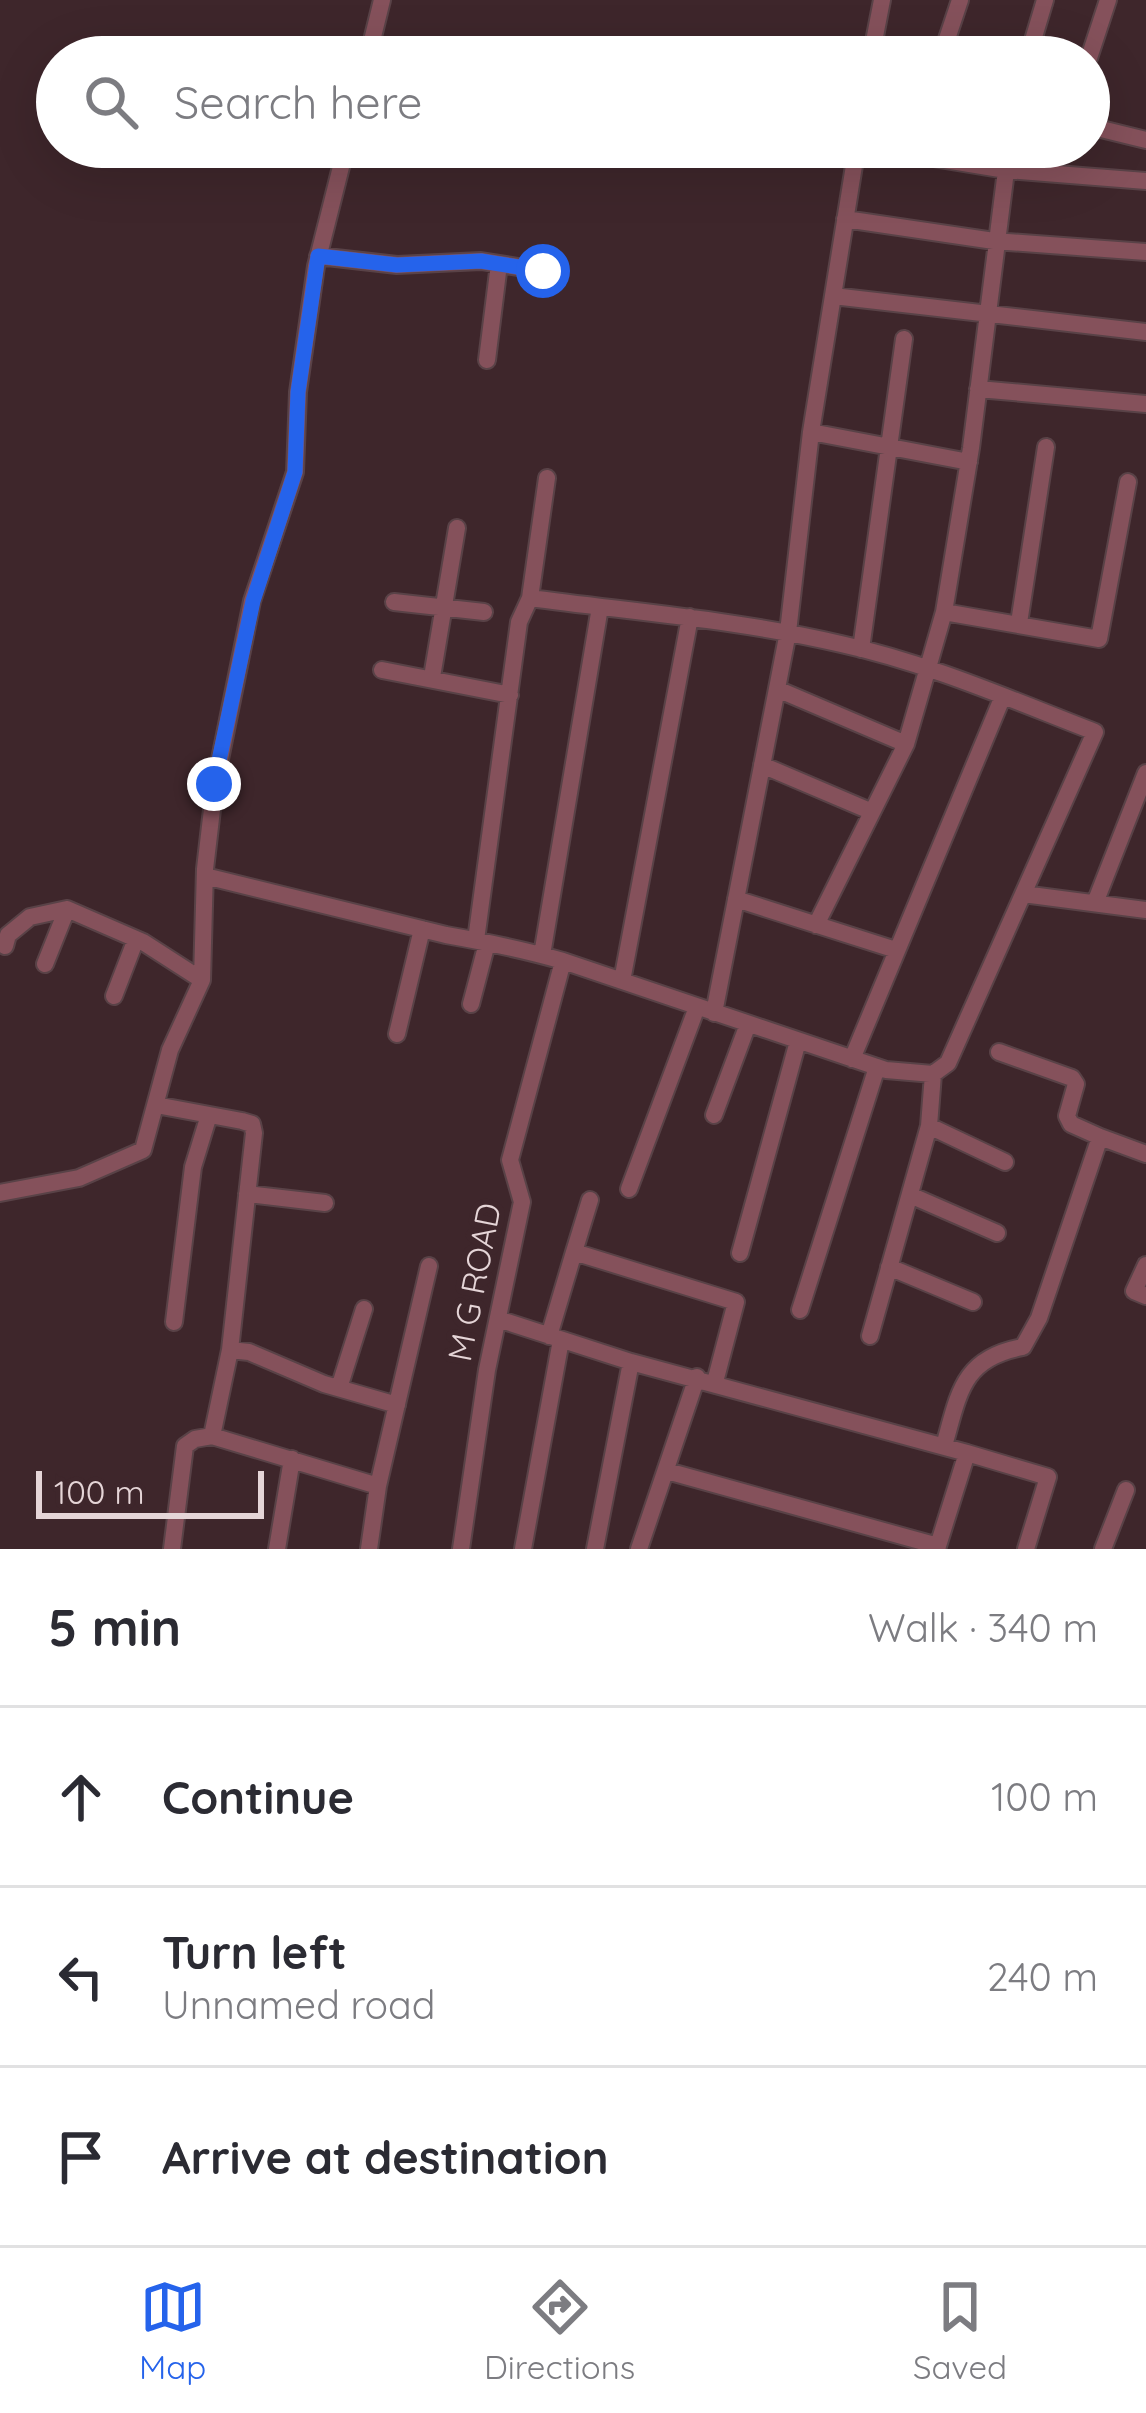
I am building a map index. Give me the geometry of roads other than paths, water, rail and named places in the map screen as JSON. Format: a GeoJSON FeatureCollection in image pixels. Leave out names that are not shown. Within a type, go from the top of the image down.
{"type":"FeatureCollection","features":[{"type":"Feature","properties":{"kind":"street"},"geometry":{"type":"LineString","coordinates":[[373,36],[382,0]]}},
{"type":"Feature","properties":{"kind":"street"},"geometry":{"type":"LineString","coordinates":[[878,36],[882,0]]}},
{"type":"Feature","properties":{"kind":"street"},"geometry":{"type":"LineString","coordinates":[[948,36],[960,0]]}},
{"type":"Feature","properties":{"kind":"street"},"geometry":{"type":"LineString","coordinates":[[1034,36],[1045,0]]}},
{"type":"Feature","properties":{"kind":"street"},"geometry":{"type":"LineString","coordinates":[[1096,36],[1108,0]]}},
{"type":"Feature","properties":{"kind":"street"},"geometry":{"type":"LineString","coordinates":[[1110,131],[1146,140]]}},
{"type":"Feature","properties":{"kind":"street"},"geometry":{"type":"LineString","coordinates":[[0,1193],[79,1178],[143,1150],[170,1050],[202,980],[214,784],[253,601],[295,472],[298,392],[318,256],[341,168]]}},
{"type":"Feature","properties":{"kind":"street"},"geometry":{"type":"LineString","coordinates":[[629,1189],[706,1010],[736,899],[788,632],[811,432],[854,168]]}},
{"type":"Feature","properties":{"kind":"street"},"geometry":{"type":"LineString","coordinates":[[994,168],[1146,181]]}},
{"type":"Feature","properties":{"kind":"street"},"geometry":{"type":"LineString","coordinates":[[816,925],[906,744],[930,670],[968,462],[1006,170]]}},
{"type":"Feature","properties":{"kind":"street"},"geometry":{"type":"LineString","coordinates":[[845,219],[994,241],[1146,252]]}},
{"type":"Feature","properties":{"kind":"street"},"geometry":{"type":"LineString","coordinates":[[318,256],[397,265],[481,261],[543,271]]}},
{"type":"Feature","properties":{"kind":"street"},"geometry":{"type":"LineString","coordinates":[[487,360],[499,264]]}},
{"type":"Feature","properties":{"kind":"street"},"geometry":{"type":"LineString","coordinates":[[833,296],[1146,332]]}},
{"type":"Feature","properties":{"kind":"street"},"geometry":{"type":"LineString","coordinates":[[862,649],[904,338]]}},
{"type":"Feature","properties":{"kind":"street"},"geometry":{"type":"LineString","coordinates":[[978,389],[1146,404]]}},
{"type":"Feature","properties":{"kind":"street"},"geometry":{"type":"LineString","coordinates":[[811,432],[968,462]]}},
{"type":"Feature","properties":{"kind":"street"},"geometry":{"type":"LineString","coordinates":[[1019,622],[1046,447]]}},
{"type":"Feature","properties":{"kind":"street"},"geometry":{"type":"LineString","coordinates":[[471,1004],[519,622],[530,598],[547,478]]}},
{"type":"Feature","properties":{"kind":"street"},"geometry":{"type":"LineString","coordinates":[[944,612],[1099,639],[1128,482]]}},
{"type":"Feature","properties":{"kind":"street"},"geometry":{"type":"LineString","coordinates":[[432,677],[458,528]]}},
{"type":"Feature","properties":{"kind":"street"},"geometry":{"type":"LineString","coordinates":[[205,876],[542,955],[877,1067],[933,1074],[948,1063],[1095,732],[862,649],[690,616],[530,598]]}},
{"type":"Feature","properties":{"kind":"street"},"geometry":{"type":"LineString","coordinates":[[394,602],[484,612]]}},
{"type":"Feature","properties":{"kind":"street"},"geometry":{"type":"LineString","coordinates":[[542,955],[600,607]]}},
{"type":"Feature","properties":{"kind":"street"},"geometry":{"type":"LineString","coordinates":[[622,981],[690,616]]}},
{"type":"Feature","properties":{"kind":"street"},"geometry":{"type":"LineString","coordinates":[[382,670],[510,695]]}},
{"type":"Feature","properties":{"kind":"street"},"geometry":{"type":"LineString","coordinates":[[777,689],[906,744]]}},
{"type":"Feature","properties":{"kind":"street"},"geometry":{"type":"LineString","coordinates":[[852,1059],[1003,696]]}},
{"type":"Feature","properties":{"kind":"street"},"geometry":{"type":"LineString","coordinates":[[762,765],[870,812]]}},
{"type":"Feature","properties":{"kind":"street"},"geometry":{"type":"LineString","coordinates":[[1095,903],[1146,773]]}},
{"type":"Feature","properties":{"kind":"street"},"geometry":{"type":"LineString","coordinates":[[1023,894],[1146,910]]}},
{"type":"Feature","properties":{"kind":"street"},"geometry":{"type":"LineString","coordinates":[[736,899],[896,950]]}},
{"type":"Feature","properties":{"kind":"street"},"geometry":{"type":"LineString","coordinates":[[5,946],[8,935],[31,917],[67,909],[136,939],[202,980]]}},
{"type":"Feature","properties":{"kind":"street"},"geometry":{"type":"LineString","coordinates":[[45,964],[67,909]]}},
{"type":"Feature","properties":{"kind":"street"},"geometry":{"type":"LineString","coordinates":[[398,1034],[422,929]]}},
{"type":"Feature","properties":{"kind":"street"},"geometry":{"type":"LineString","coordinates":[[114,996],[136,939]]}},
{"type":"Feature","properties":{"kind":"street","name":"M G ROAD"},"geometry":{"type":"LineString","coordinates":[[460,1549],[522,1202],[510,1160],[563,961]]}},
{"type":"Feature","properties":{"kind":"street"},"geometry":{"type":"LineString","coordinates":[[714,1115],[748,1024]]}},
{"type":"Feature","properties":{"kind":"street"},"geometry":{"type":"LineString","coordinates":[[740,1253],[799,1041]]}},
{"type":"Feature","properties":{"kind":"street"},"geometry":{"type":"LineString","coordinates":[[999,1052],[1072,1078],[1076,1084],[1067,1116],[1071,1124],[1146,1154]]}},
{"type":"Feature","properties":{"kind":"street"},"geometry":{"type":"LineString","coordinates":[[800,1310],[877,1067]]}},
{"type":"Feature","properties":{"kind":"street"},"geometry":{"type":"LineString","coordinates":[[870,1336],[929,1126],[933,1074]]}},
{"type":"Feature","properties":{"kind":"street"},"geometry":{"type":"LineString","coordinates":[[156,1105],[252,1124],[230,1349],[212,1436]]}},
{"type":"Feature","properties":{"kind":"street"},"geometry":{"type":"LineString","coordinates":[[174,1322],[194,1167],[209,1115]]}},
{"type":"Feature","properties":{"kind":"street"},"geometry":{"type":"LineString","coordinates":[[929,1126],[1005,1162]]}},
{"type":"Feature","properties":{"kind":"street"},"geometry":{"type":"LineString","coordinates":[[944,1446],[959,1394],[980,1361],[995,1352],[1023,1347],[1040,1318],[1100,1137]]}},
{"type":"Feature","properties":{"kind":"street"},"geometry":{"type":"LineString","coordinates":[[248,1194],[325,1203]]}},
{"type":"Feature","properties":{"kind":"street"},"geometry":{"type":"LineString","coordinates":[[910,1195],[997,1233]]}},
{"type":"Feature","properties":{"kind":"street"},"geometry":{"type":"LineString","coordinates":[[523,1549],[555,1338],[590,1200]]}},
{"type":"Feature","properties":{"kind":"street"},"geometry":{"type":"LineString","coordinates":[[574,1252],[736,1302],[715,1382]]}},
{"type":"Feature","properties":{"kind":"street"},"geometry":{"type":"LineString","coordinates":[[1146,1265],[1134,1292],[1146,1296]]}},
{"type":"Feature","properties":{"kind":"street"},"geometry":{"type":"LineString","coordinates":[[369,1549],[378,1486],[429,1266]]}},
{"type":"Feature","properties":{"kind":"street"},"geometry":{"type":"LineString","coordinates":[[889,1267],[973,1302]]}},
{"type":"Feature","properties":{"kind":"street"},"geometry":{"type":"LineString","coordinates":[[339,1388],[364,1309]]}},
{"type":"Feature","properties":{"kind":"street"},"geometry":{"type":"LineString","coordinates":[[498,1319],[631,1362],[1048,1477],[1026,1549]]}},
{"type":"Feature","properties":{"kind":"street"},"geometry":{"type":"LineString","coordinates":[[230,1349],[397,1405]]}},
{"type":"Feature","properties":{"kind":"street"},"geometry":{"type":"LineString","coordinates":[[596,1549],[631,1362]]}},
{"type":"Feature","properties":{"kind":"street"},"geometry":{"type":"LineString","coordinates":[[639,1549],[697,1377]]}},
{"type":"Feature","properties":{"kind":"street"},"geometry":{"type":"LineString","coordinates":[[172,1549],[185,1446],[195,1438],[212,1436],[378,1486]]}},
{"type":"Feature","properties":{"kind":"street"},"geometry":{"type":"LineString","coordinates":[[668,1471],[938,1548],[967,1453]]}},
{"type":"Feature","properties":{"kind":"street"},"geometry":{"type":"LineString","coordinates":[[277,1549],[292,1459]]}},
{"type":"Feature","properties":{"kind":"street"},"geometry":{"type":"LineString","coordinates":[[1102,1549],[1126,1490]]}}]}
